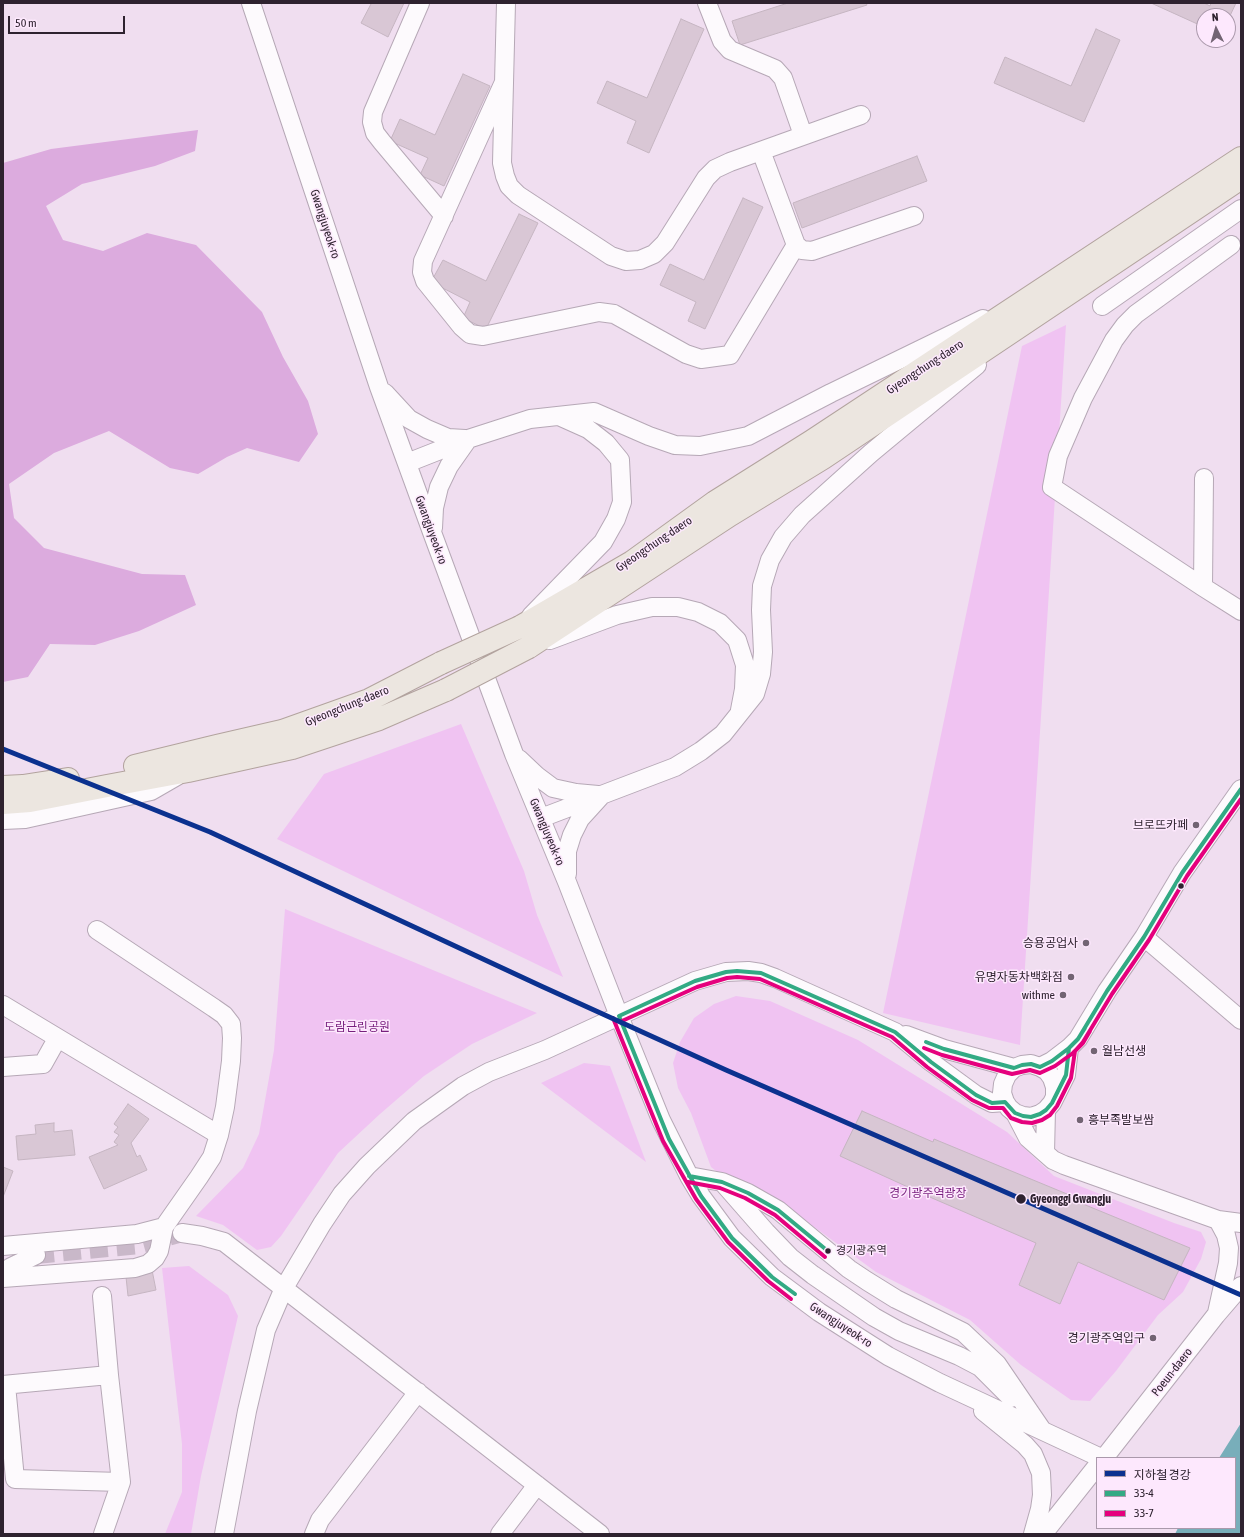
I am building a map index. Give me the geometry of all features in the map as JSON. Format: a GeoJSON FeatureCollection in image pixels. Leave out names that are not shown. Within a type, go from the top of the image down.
{"type":"FeatureCollection","features":[{"type":"Feature","properties":{"kind":"main road","name":"Gyeongchung-daero"},"geometry":{"type":"LineString","coordinates":[[3,803],[30,800],[188,771],[292,748],[379,719],[446,690],[528,647],[730,515],[823,458],[1241,158]]}},
{"type":"Feature","properties":{"kind":"main road","name":"Gyeongchung-daero"},"geometry":{"type":"LineString","coordinates":[[3,787],[22,786],[93,775],[282,732],[369,700],[441,663],[520,627],[632,562],[716,502],[812,441],[1241,178]]}},
{"type":"Feature","properties":{"kind":"street","name":"Gwangjuyeok-ro"},"geometry":{"type":"LineString","coordinates":[[252,3],[379,387],[514,754],[567,882],[661,1120],[688,1176],[732,1238],[772,1277],[819,1312],[888,1356],[962,1394],[1099,1457]]}},
{"type":"Feature","properties":{"kind":"street"},"geometry":{"type":"LineString","coordinates":[[420,3],[373,112],[372,122],[375,134],[444,216]]}},
{"type":"Feature","properties":{"kind":"street"},"geometry":{"type":"LineString","coordinates":[[506,3],[502,163],[509,186],[518,195],[611,256],[626,261],[640,260],[654,254],[665,243],[706,178],[715,169],[730,162],[861,115]]}},
{"type":"Feature","properties":{"kind":"street"},"geometry":{"type":"LineString","coordinates":[[707,3],[722,41],[730,50],[775,69],[783,78],[803,136]]}},
{"type":"Feature","properties":{"kind":"street"},"geometry":{"type":"LineString","coordinates":[[504,82],[423,261],[422,272],[425,281],[462,327],[470,334],[483,336],[599,312],[614,314],[686,354],[701,359],[730,355],[796,245]]}},
{"type":"Feature","properties":{"kind":"street"},"geometry":{"type":"LineString","coordinates":[[761,151],[796,245],[802,250],[812,251],[914,216]]}},
{"type":"Feature","properties":{"kind":"street"},"geometry":{"type":"LineString","coordinates":[[1102,306],[1241,209]]}},
{"type":"Feature","properties":{"kind":"street"},"geometry":{"type":"LineString","coordinates":[[1231,245],[1136,314],[1125,325],[1114,340],[1083,398],[1058,456],[1052,487],[1203,587],[1241,610]]}},
{"type":"Feature","properties":{"kind":"street"},"geometry":{"type":"LineString","coordinates":[[407,463],[468,439],[530,419],[594,412],[649,436],[675,445],[700,446],[748,436],[838,390],[1040,301]]}},
{"type":"Feature","properties":{"kind":"street"},"geometry":{"type":"LineString","coordinates":[[541,818],[675,767],[701,751],[723,734],[755,694],[761,674],[763,652],[761,610],[762,586],[770,560],[783,537],[802,515],[1040,301]]}},
{"type":"Feature","properties":{"kind":"street"},"geometry":{"type":"LineString","coordinates":[[379,387],[409,419],[448,438],[468,439]]}},
{"type":"Feature","properties":{"kind":"street"},"geometry":{"type":"LineString","coordinates":[[520,627],[603,542],[616,519],[622,502],[620,460],[606,443],[588,429],[558,416]]}},
{"type":"Feature","properties":{"kind":"street"},"geometry":{"type":"LineString","coordinates":[[433,535],[434,508],[439,487],[448,466],[468,439]]}},
{"type":"Feature","properties":{"kind":"street"},"geometry":{"type":"LineString","coordinates":[[1203,587],[1204,478]]}},
{"type":"Feature","properties":{"kind":"street"},"geometry":{"type":"LineString","coordinates":[[528,647],[617,615],[652,607],[678,607],[698,612],[720,623],[736,640],[745,665],[744,689],[740,711]]}},
{"type":"Feature","properties":{"kind":"street"},"geometry":{"type":"LineString","coordinates":[[514,754],[537,776],[553,788],[576,793],[602,795]]}},
{"type":"Feature","properties":{"kind":"street"},"geometry":{"type":"LineString","coordinates":[[3,820],[25,818],[151,791],[188,771]]}},
{"type":"Feature","properties":{"kind":"street"},"geometry":{"type":"LineString","coordinates":[[1040,1066],[1052,1062],[1078,1039],[1107,991],[1144,937],[1182,873],[1241,789]]}},
{"type":"Feature","properties":{"kind":"street"},"geometry":{"type":"LineString","coordinates":[[567,882],[567,851],[572,835],[580,819],[602,795]]}},
{"type":"Feature","properties":{"kind":"street"},"geometry":{"type":"LineString","coordinates":[[3,1278],[135,1268],[148,1264],[155,1258],[159,1251],[164,1227],[200,1177],[212,1157],[219,1136],[225,1108],[231,1061],[231,1024],[224,1015],[97,930]]}},
{"type":"Feature","properties":{"kind":"street"},"geometry":{"type":"LineString","coordinates":[[1144,937],[1241,1020]]}},
{"type":"Feature","properties":{"kind":"street"},"geometry":{"type":"LineString","coordinates":[[224,1534],[247,1411],[264,1338],[284,1288],[322,1224],[342,1194],[366,1166],[414,1121],[462,1086],[489,1072],[545,1050],[696,981],[726,972],[748,971],[761,973],[775,978],[895,1032],[944,1049],[1014,1068]]}},
{"type":"Feature","properties":{"kind":"street"},"geometry":{"type":"LineString","coordinates":[[3,1005],[219,1136]]}},
{"type":"Feature","properties":{"kind":"street"},"geometry":{"type":"LineString","coordinates":[[895,1032],[931,1062],[976,1094],[992,1103],[1010,1108],[1023,1116],[1031,1117],[1040,1114],[1051,1102],[1066,1075],[1069,1048]]}},
{"type":"Feature","properties":{"kind":"street"},"geometry":{"type":"LineString","coordinates":[[3,1067],[43,1064],[57,1039]]}},
{"type":"Feature","properties":{"kind":"street"},"geometry":{"type":"LineString","coordinates":[[1045,1153],[1051,1102],[1055,1087],[1052,1078],[1047,1071],[1040,1066],[1031,1064],[1022,1065],[1014,1068],[1007,1075],[1003,1084],[1002,1093],[1028,1138],[1045,1153],[1053,1160],[1218,1220],[1241,1223]]}},
{"type":"Feature","properties":{"kind":"street"},"geometry":{"type":"LineString","coordinates":[[688,1176],[722,1182],[748,1193],[778,1210],[849,1269],[896,1298],[963,1332],[997,1364],[1042,1430]]}},
{"type":"Feature","properties":{"kind":"street"},"geometry":{"type":"LineString","coordinates":[[722,1182],[766,1232],[790,1256],[813,1275],[874,1317],[900,1331],[959,1356],[980,1367],[1042,1430]]}},
{"type":"Feature","properties":{"kind":"street"},"geometry":{"type":"LineString","coordinates":[[1216,1315],[1228,1263],[1229,1248],[1226,1235],[1218,1220]]}},
{"type":"Feature","properties":{"kind":"street"},"geometry":{"type":"LineString","coordinates":[[3,1246],[137,1234],[164,1227]]}},
{"type":"Feature","properties":{"kind":"street"},"geometry":{"type":"LineString","coordinates":[[182,1234],[202,1236],[224,1242],[600,1534]]}},
{"type":"Feature","properties":{"kind":"street"},"geometry":{"type":"LineString","coordinates":[[3,1246],[36,1255],[11,1267],[3,1273]]}},
{"type":"Feature","properties":{"kind":"street","name":"Poeun-daero"},"geometry":{"type":"LineString","coordinates":[[1105,1457],[1216,1315],[1241,1286]]}},
{"type":"Feature","properties":{"kind":"street"},"geometry":{"type":"LineString","coordinates":[[102,1296],[121,1482],[103,1534]]}},
{"type":"Feature","properties":{"kind":"street"},"geometry":{"type":"LineString","coordinates":[[109,1375],[5,1385],[15,1479],[121,1482]]}},
{"type":"Feature","properties":{"kind":"street"},"geometry":{"type":"LineString","coordinates":[[314,1534],[320,1520],[418,1392]]}},
{"type":"Feature","properties":{"kind":"street"},"geometry":{"type":"LineString","coordinates":[[962,1394],[1014,1436],[1033,1454],[1041,1473],[1042,1484],[1040,1509],[1033,1534]]}},
{"type":"Feature","properties":{"kind":"street"},"geometry":{"type":"LineString","coordinates":[[1043,1534],[1096,1467]]}},
{"type":"Feature","properties":{"kind":"street"},"geometry":{"type":"LineString","coordinates":[[500,1534],[537,1485]]}},
{"type":"Feature","properties":{"kind":"green space"},"geometry":{"type":"Polygon","coordinates":[[[1066,325],[1020,1045],[883,1013],[1022,346],[1066,325]]]}},
{"type":"Feature","properties":{"kind":"green space"},"geometry":{"type":"Polygon","coordinates":[[[461,724],[524,871],[537,915],[563,977],[277,839],[324,774],[461,724]]]}},
{"type":"Feature","properties":{"kind":"green space","name":"도람근린공원"},"geometry":{"type":"Polygon","coordinates":[[[285,909],[537,1013],[472,1044],[424,1076],[338,1153],[281,1236],[271,1247],[257,1250],[223,1225],[196,1216],[243,1168],[259,1134],[274,1050],[285,909]]]}},
{"type":"Feature","properties":{"kind":"green space","name":"경기광주역광장"},"geometry":{"type":"Polygon","coordinates":[[[736,996],[770,1001],[858,1040],[1007,1132],[1054,1176],[1174,1223],[1201,1232],[1206,1242],[1201,1259],[1183,1292],[1158,1315],[1116,1371],[1090,1401],[1071,1400],[1021,1365],[970,1320],[876,1272],[784,1205],[720,1174],[711,1167],[691,1113],[678,1088],[673,1063],[680,1042],[694,1018],[714,1004],[736,996]]]}},
{"type":"Feature","properties":{"kind":"green space"},"geometry":{"type":"Polygon","coordinates":[[[584,1063],[610,1066],[646,1162],[541,1083],[584,1063]]]}},
{"type":"Feature","properties":{"kind":"green space"},"geometry":{"type":"Polygon","coordinates":[[[189,1266],[228,1295],[238,1316],[201,1476],[191,1534],[165,1534],[182,1492],[182,1444],[162,1268],[189,1266]]]}},
{"type":"Feature","properties":{"kind":"shaded area"},"geometry":{"type":"Polygon","coordinates":[[[198,130],[195,151],[155,166],[82,184],[46,206],[63,240],[103,251],[147,233],[196,245],[262,312],[283,357],[308,401],[318,434],[299,462],[247,448],[227,457],[198,474],[170,468],[109,431],[54,453],[9,484],[14,518],[44,548],[142,574],[185,575],[196,605],[139,631],[95,645],[50,644],[28,677],[3,682],[3,163],[51,149],[198,130]]]}},
{"type":"Feature","properties":{"kind":"water"},"geometry":{"type":"Polygon","coordinates":[[[1241,1423],[1241,1534],[1175,1534],[1178,1529],[1236,1529],[1236,1457],[1220,1457],[1241,1423]]]}},
{"type":"Feature","properties":{"kind":"building"},"geometry":{"type":"Polygon","coordinates":[[[369,3],[404,3],[388,37],[361,23],[371,4],[369,3]]]}},
{"type":"Feature","properties":{"kind":"building"},"geometry":{"type":"Polygon","coordinates":[[[788,3],[866,3],[867,5],[740,45],[732,21],[788,3]]]}},
{"type":"Feature","properties":{"kind":"building"},"geometry":{"type":"Polygon","coordinates":[[[1151,3],[1204,3],[1210,6],[1211,3],[1236,3],[1234,8],[1196,8],[1196,23],[1151,3]]]}},
{"type":"Feature","properties":{"kind":"building"},"geometry":{"type":"Polygon","coordinates":[[[681,19],[704,29],[649,153],[627,143],[636,121],[597,103],[607,81],[647,98],[681,19]]]}},
{"type":"Feature","properties":{"kind":"building"},"geometry":{"type":"Polygon","coordinates":[[[1096,29],[1120,40],[1084,122],[994,83],[1005,57],[1071,86],[1096,29]]]}},
{"type":"Feature","properties":{"kind":"building"},"geometry":{"type":"Polygon","coordinates":[[[463,74],[490,86],[444,186],[420,175],[428,158],[390,141],[400,119],[435,135],[463,74]]]}},
{"type":"Feature","properties":{"kind":"building"},"geometry":{"type":"Polygon","coordinates":[[[917,156],[927,181],[802,228],[793,203],[917,156]]]}},
{"type":"Feature","properties":{"kind":"building"},"geometry":{"type":"Polygon","coordinates":[[[743,198],[763,207],[705,329],[688,321],[696,302],[660,285],[670,264],[704,280],[743,198]]]}},
{"type":"Feature","properties":{"kind":"building"},"geometry":{"type":"Polygon","coordinates":[[[519,214],[538,223],[486,329],[463,318],[470,302],[431,282],[443,260],[486,281],[519,214]]]}},
{"type":"Feature","properties":{"kind":"building"},"geometry":{"type":"Polygon","coordinates":[[[128,1104],[149,1119],[131,1143],[137,1157],[140,1155],[147,1170],[104,1189],[89,1157],[118,1145],[114,1142],[119,1135],[114,1132],[118,1127],[114,1124],[128,1104]]]}},
{"type":"Feature","properties":{"kind":"building"},"geometry":{"type":"Polygon","coordinates":[[[862,1111],[933,1142],[934,1139],[1067,1194],[1066,1197],[1190,1248],[1164,1300],[1078,1262],[1060,1304],[1019,1285],[1036,1243],[840,1156],[862,1111]]]}},
{"type":"Feature","properties":{"kind":"building"},"geometry":{"type":"Polygon","coordinates":[[[54,1123],[54,1132],[72,1130],[75,1155],[18,1160],[16,1136],[36,1134],[35,1125],[54,1123]]]}},
{"type":"Feature","properties":{"kind":"building"},"geometry":{"type":"Polygon","coordinates":[[[3,1167],[13,1171],[3,1197],[3,1167]]]}},
{"type":"Feature","properties":{"kind":"building"},"geometry":{"type":"Polygon","coordinates":[[[152,1270],[156,1290],[128,1296],[126,1277],[152,1270]]]}},
{"type":"Feature","properties":{"kind":"tunnel"},"geometry":{"type":"LineString","coordinates":[[36,1255],[139,1245],[182,1233]]}},
{"type":"Feature","properties":{"kind":"metro line","name":"경강"},"geometry":{"type":"LineString","coordinates":[[3,749],[210,832],[541,986],[726,1070],[1241,1295]]}},
{"type":"Feature","properties":{"kind":"transit line","name":"33-4"},"geometry":{"type":"LineString","coordinates":[[619,1016],[695,981],[726,972],[737,971],[761,973],[895,1032],[931,1062],[976,1095],[992,1103],[1005,1102],[1015,1113],[1023,1116],[1031,1117],[1040,1114],[1052,1103],[1066,1075],[1069,1048],[1078,1039],[1107,991],[1144,937],[1182,873],[1241,789]]}},
{"type":"Feature","properties":{"kind":"transit line","name":"33-7"},"geometry":{"type":"LineString","coordinates":[[622,1021],[697,987],[727,978],[737,977],[760,979],[892,1037],[927,1067],[972,1100],[989,1108],[1003,1108],[1011,1118],[1022,1122],[1032,1123],[1042,1120],[1050,1115],[1057,1106],[1071,1078],[1075,1051],[1083,1042],[1112,994],[1149,940],[1187,876],[1241,799]]}},
{"type":"Feature","properties":{"kind":"transit line","name":"33-4"},"geometry":{"type":"LineString","coordinates":[[619,1016],[669,1139],[701,1196],[732,1238],[772,1277],[795,1294]]}},
{"type":"Feature","properties":{"kind":"transit line","name":"33-7"},"geometry":{"type":"LineString","coordinates":[[613,1018],[663,1141],[696,1199],[728,1242],[768,1281],[791,1299]]}},
{"type":"Feature","properties":{"kind":"transit line","name":"33-4"},"geometry":{"type":"LineString","coordinates":[[926,1042],[944,1049],[1014,1068],[1031,1064],[1040,1067],[1052,1061],[1069,1048],[1078,1039],[1085,1028]]}},
{"type":"Feature","properties":{"kind":"transit line","name":"33-7"},"geometry":{"type":"LineString","coordinates":[[924,1048],[942,1055],[1012,1074],[1030,1070],[1040,1073],[1055,1066],[1073,1053],[1083,1043],[1090,1031]]}},
{"type":"Feature","properties":{"kind":"transit line","name":"33-4"},"geometry":{"type":"LineString","coordinates":[[689,1176],[722,1182],[748,1193],[778,1210],[829,1252]]}},
{"type":"Feature","properties":{"kind":"transit line","name":"33-7"},"geometry":{"type":"LineString","coordinates":[[688,1182],[720,1188],[745,1198],[775,1215],[825,1257]]}},
{"type":"Feature","properties":{"kind":"place","name":"브로뜨카페"},"geometry":{"type":"Point","coordinates":[1196,825]}},
{"type":"Feature","properties":{"kind":"place","name":"승용공업사"},"geometry":{"type":"Point","coordinates":[1086,943]}},
{"type":"Feature","properties":{"kind":"place","name":"유명자동차백화점"},"geometry":{"type":"Point","coordinates":[1071,977]}},
{"type":"Feature","properties":{"kind":"place","name":"withme"},"geometry":{"type":"Point","coordinates":[1063,995]}},
{"type":"Feature","properties":{"kind":"place","name":"월남선생"},"geometry":{"type":"Point","coordinates":[1094,1051]}},
{"type":"Feature","properties":{"kind":"place","name":"흥부족발보쌈"},"geometry":{"type":"Point","coordinates":[1080,1120]}},
{"type":"Feature","properties":{"kind":"place","name":"Gyeonggi Gwangju"},"geometry":{"type":"Point","coordinates":[1021,1199]}},
{"type":"Feature","properties":{"kind":"place","name":"경기광주역"},"geometry":{"type":"Point","coordinates":[828,1251]}},
{"type":"Feature","properties":{"kind":"place","name":"경기광주역입구"},"geometry":{"type":"Point","coordinates":[1153,1338]}}]}
